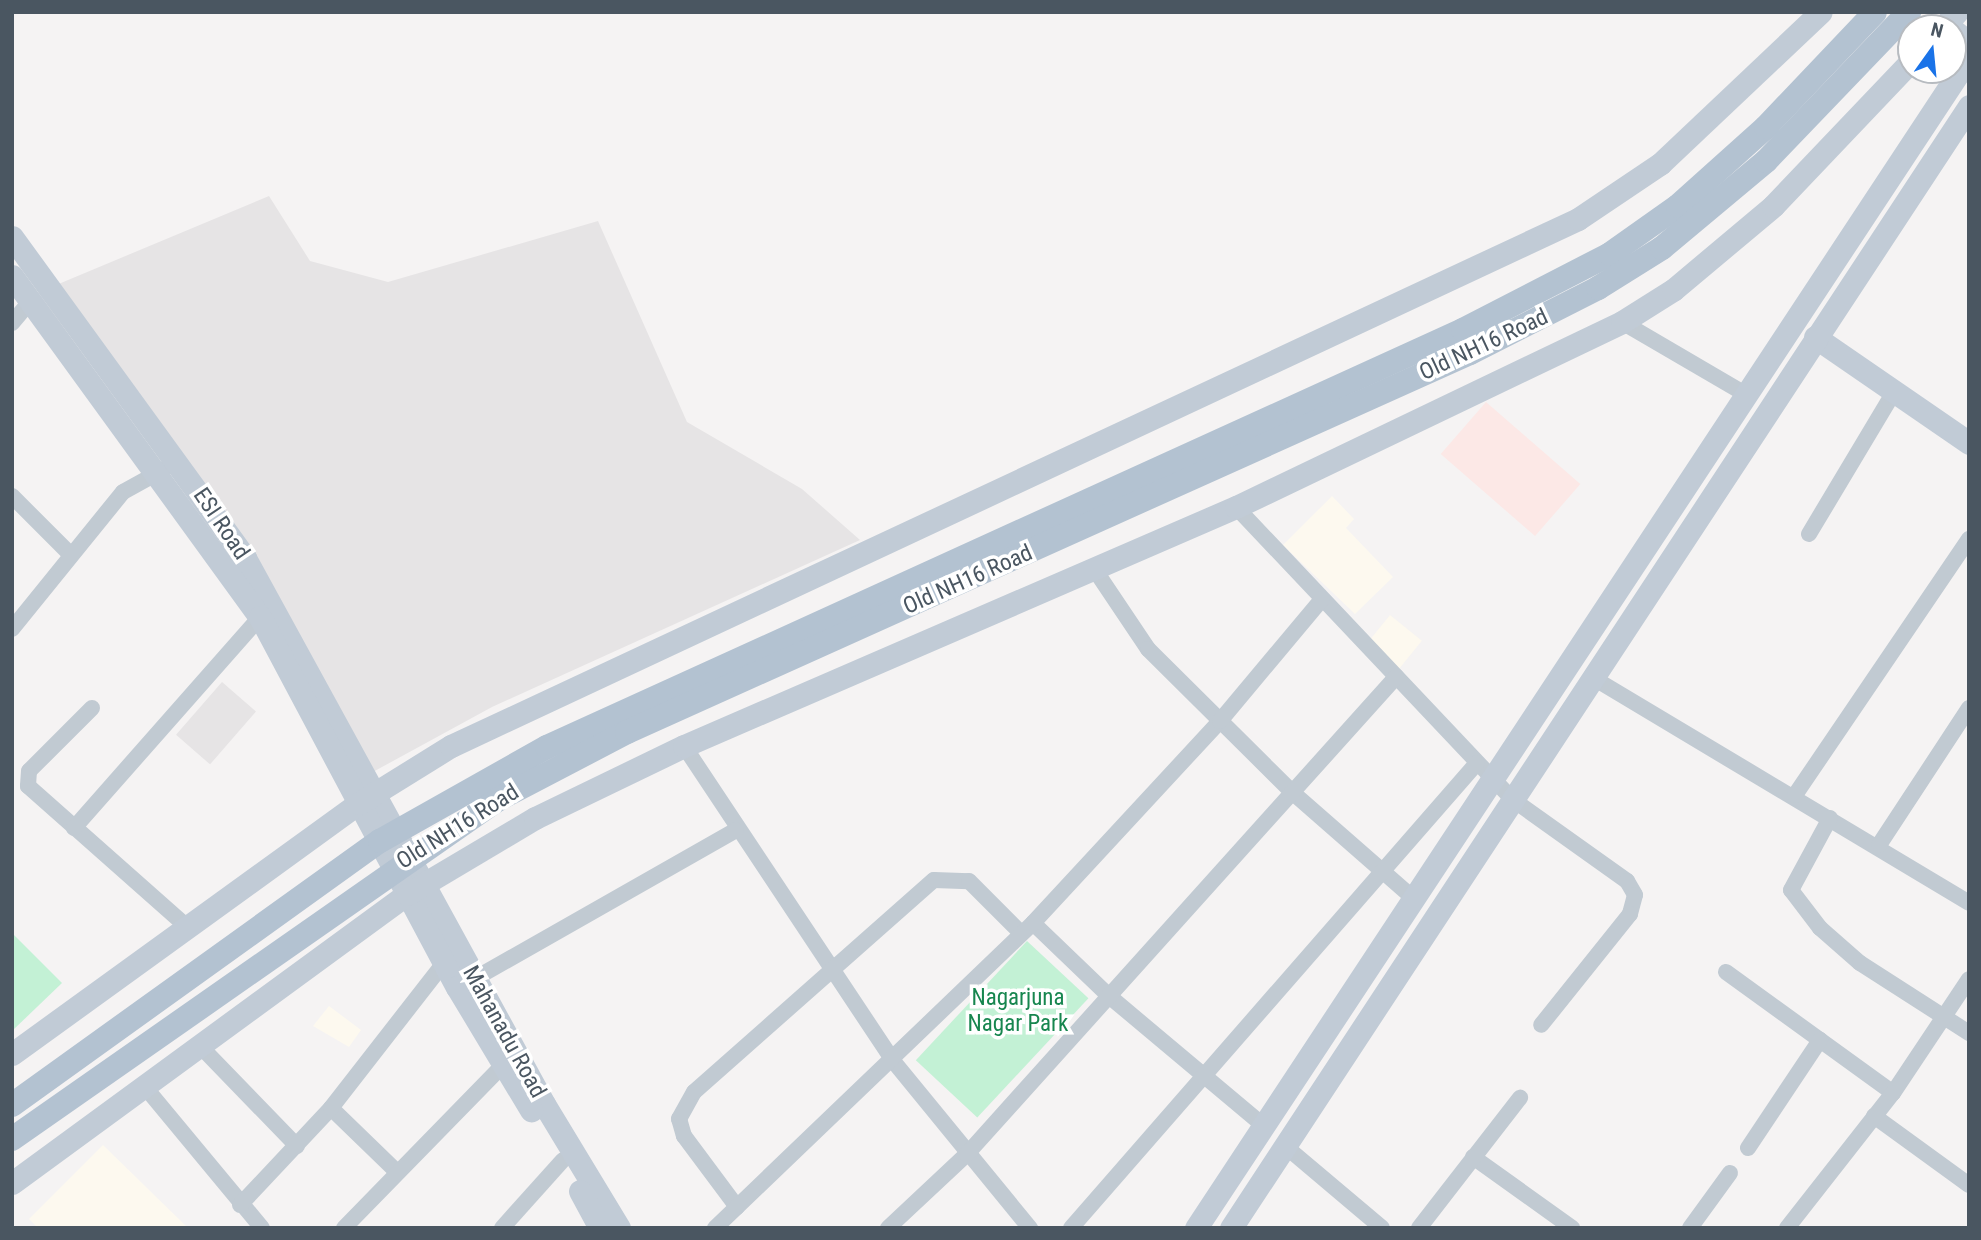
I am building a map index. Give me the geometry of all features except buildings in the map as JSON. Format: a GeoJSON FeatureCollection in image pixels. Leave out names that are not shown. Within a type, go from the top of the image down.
{"type":"FeatureCollection","features":[{"type":"Feature","properties":{"kind":"main road","name":"Old NH16 Road"},"geometry":{"type":"LineString","coordinates":[[12,1105],[389,836],[547,747],[1537,295],[1678,206],[1766,127],[1875,12]]}},
{"type":"Feature","properties":{"kind":"main road","name":"Old NH16 Road"},"geometry":{"type":"LineString","coordinates":[[12,1139],[402,861],[497,800],[627,732],[1469,353],[1598,288],[1662,248],[1766,162],[1909,12]]}},
{"type":"Feature","properties":{"kind":"street"},"geometry":{"type":"LineString","coordinates":[[12,1054],[186,925],[368,797],[538,700],[1525,249],[1660,164],[1821,12]]}},
{"type":"Feature","properties":{"kind":"street"},"geometry":{"type":"LineString","coordinates":[[1196,1228],[1413,898],[1485,771],[1740,403],[1969,57]]}},
{"type":"Feature","properties":{"kind":"street"},"geometry":{"type":"LineString","coordinates":[[12,1183],[145,1087],[203,1049],[415,889],[536,818],[684,746],[1236,507],[1622,323],[1684,282],[1773,206],[1897,76]]}},
{"type":"Feature","properties":{"kind":"street"},"geometry":{"type":"LineString","coordinates":[[1231,1228],[1512,799],[1595,679],[1815,337],[1969,106]]}},
{"type":"Feature","properties":{"kind":"street","name":"ESI Road"},"geometry":{"type":"LineString","coordinates":[[12,237],[168,466],[368,797]]}},
{"type":"Feature","properties":{"kind":"street","name":"ESI Road"},"geometry":{"type":"LineString","coordinates":[[12,275],[168,466],[276,610],[389,836]]}},
{"type":"Feature","properties":{"kind":"street"},"geometry":{"type":"LineString","coordinates":[[12,323],[32,300]]}},
{"type":"Feature","properties":{"kind":"street"},"geometry":{"type":"LineString","coordinates":[[1622,323],[1740,403],[1757,426]]}},
{"type":"Feature","properties":{"kind":"street"},"geometry":{"type":"LineString","coordinates":[[1815,337],[1969,443]]}},
{"type":"Feature","properties":{"kind":"street"},"geometry":{"type":"LineString","coordinates":[[1809,534],[1894,392]]}},
{"type":"Feature","properties":{"kind":"street"},"geometry":{"type":"LineString","coordinates":[[12,629],[70,554],[123,492],[168,466]]}},
{"type":"Feature","properties":{"kind":"street"},"geometry":{"type":"LineString","coordinates":[[12,496],[70,554]]}},
{"type":"Feature","properties":{"kind":"street"},"geometry":{"type":"LineString","coordinates":[[1236,507],[1512,799],[1627,881],[1635,895],[1630,914],[1541,1025]]}},
{"type":"Feature","properties":{"kind":"street"},"geometry":{"type":"LineString","coordinates":[[1795,795],[1969,539]]}},
{"type":"Feature","properties":{"kind":"street"},"geometry":{"type":"LineString","coordinates":[[1093,567],[1148,649],[1292,792],[1383,875],[1413,898]]}},
{"type":"Feature","properties":{"kind":"street"},"geometry":{"type":"LineString","coordinates":[[720,1226],[737,1207],[894,1062],[1027,928],[1220,721],[1322,599]]}},
{"type":"Feature","properties":{"kind":"street"},"geometry":{"type":"LineString","coordinates":[[74,828],[260,617]]}},
{"type":"Feature","properties":{"kind":"street"},"geometry":{"type":"LineString","coordinates":[[888,1228],[967,1154],[1396,677]]}},
{"type":"Feature","properties":{"kind":"street"},"geometry":{"type":"LineString","coordinates":[[1595,679],[1879,845],[1969,903]]}},
{"type":"Feature","properties":{"kind":"street"},"geometry":{"type":"LineString","coordinates":[[92,708],[26,779],[74,828],[186,925]]}},
{"type":"Feature","properties":{"kind":"street"},"geometry":{"type":"LineString","coordinates":[[1879,845],[1969,708]]}},
{"type":"Feature","properties":{"kind":"street"},"geometry":{"type":"LineString","coordinates":[[684,746],[832,975],[894,1062],[1030,1228]]}},
{"type":"Feature","properties":{"kind":"street"},"geometry":{"type":"LineString","coordinates":[[1071,1228],[1383,875],[1485,771]]}},
{"type":"Feature","properties":{"kind":"street"},"geometry":{"type":"LineString","coordinates":[[1830,818],[1791,890],[1820,928],[1860,964],[1969,1033]]}},
{"type":"Feature","properties":{"kind":"street"},"geometry":{"type":"LineString","coordinates":[[474,979],[736,830]]}},
{"type":"Feature","properties":{"kind":"street","name":"Mahanadu Road"},"geometry":{"type":"LineString","coordinates":[[389,836],[415,889],[444,963],[503,1065],[563,1160],[600,1228]]}},
{"type":"Feature","properties":{"kind":"street"},"geometry":{"type":"LineString","coordinates":[[737,1207],[692,1150],[679,1119],[682,1108],[832,975],[910,898],[947,877],[969,881],[1206,1073],[1263,1125]]}},
{"type":"Feature","properties":{"kind":"street","name":"Mahanadu Road"},"geometry":{"type":"LineString","coordinates":[[415,889],[474,979],[619,1228]]}},
{"type":"Feature","properties":{"kind":"street"},"geometry":{"type":"LineString","coordinates":[[240,1205],[331,1108],[444,963]]}},
{"type":"Feature","properties":{"kind":"street"},"geometry":{"type":"LineString","coordinates":[[1726,972],[1893,1093]]}},
{"type":"Feature","properties":{"kind":"street"},"geometry":{"type":"LineString","coordinates":[[1796,1225],[1893,1093],[1969,979]]}},
{"type":"Feature","properties":{"kind":"street"},"geometry":{"type":"LineString","coordinates":[[1748,1148],[1820,1040]]}},
{"type":"Feature","properties":{"kind":"street"},"geometry":{"type":"LineString","coordinates":[[203,1049],[297,1146]]}},
{"type":"Feature","properties":{"kind":"street"},"geometry":{"type":"LineString","coordinates":[[344,1228],[503,1065]]}},
{"type":"Feature","properties":{"kind":"street"},"geometry":{"type":"LineString","coordinates":[[145,1087],[261,1228]]}},
{"type":"Feature","properties":{"kind":"street"},"geometry":{"type":"LineString","coordinates":[[1419,1228],[1520,1098]]}},
{"type":"Feature","properties":{"kind":"street"},"geometry":{"type":"LineString","coordinates":[[331,1108],[397,1172]]}},
{"type":"Feature","properties":{"kind":"street"},"geometry":{"type":"LineString","coordinates":[[1874,1116],[1969,1185]]}},
{"type":"Feature","properties":{"kind":"street"},"geometry":{"type":"LineString","coordinates":[[1285,1146],[1381,1228]]}},
{"type":"Feature","properties":{"kind":"street"},"geometry":{"type":"LineString","coordinates":[[1474,1157],[1564,1226]]}},
{"type":"Feature","properties":{"kind":"street"},"geometry":{"type":"LineString","coordinates":[[502,1228],[563,1160]]}},
{"type":"Feature","properties":{"kind":"street"},"geometry":{"type":"LineString","coordinates":[[1690,1228],[1730,1173]]}},
{"type":"Feature","properties":{"kind":"shaded area"},"geometry":{"type":"Polygon","coordinates":[[[269,196],[310,261],[388,282],[598,221],[687,422],[802,489],[860,540],[492,707],[371,773],[137,423],[37,293],[269,196]]]}},
{"type":"Feature","properties":{"kind":"shaded area"},"geometry":{"type":"Polygon","coordinates":[[[1486,402],[1580,484],[1535,536],[1441,454],[1486,402]]]}},
{"type":"Feature","properties":{"kind":"shaded area"},"geometry":{"type":"Polygon","coordinates":[[[1332,496],[1354,519],[1346,528],[1393,577],[1355,614],[1283,545],[1332,496]]]}},
{"type":"Feature","properties":{"kind":"shaded area"},"geometry":{"type":"Polygon","coordinates":[[[1390,615],[1422,641],[1397,671],[1365,645],[1390,615]]]}},
{"type":"Feature","properties":{"kind":"shaded area"},"geometry":{"type":"Polygon","coordinates":[[[222,682],[256,712],[210,764],[176,735],[222,682]]]}},
{"type":"Feature","properties":{"kind":"shaded area"},"geometry":{"type":"Polygon","coordinates":[[[329,1006],[361,1030],[349,1047],[313,1026],[329,1006]]]}},
{"type":"Feature","properties":{"kind":"shaded area"},"geometry":{"type":"Polygon","coordinates":[[[103,1145],[188,1228],[38,1228],[29,1219],[103,1145]]]}},
{"type":"Feature","properties":{"kind":"green space"},"geometry":{"type":"Polygon","coordinates":[[[12,933],[62,983],[12,1031],[12,933]]]}},
{"type":"Feature","properties":{"kind":"green space","name":"Nagarjuna Nagar Park"},"geometry":{"type":"Polygon","coordinates":[[[1027,941],[1088,998],[977,1117],[916,1060],[1027,941]]]}}]}
